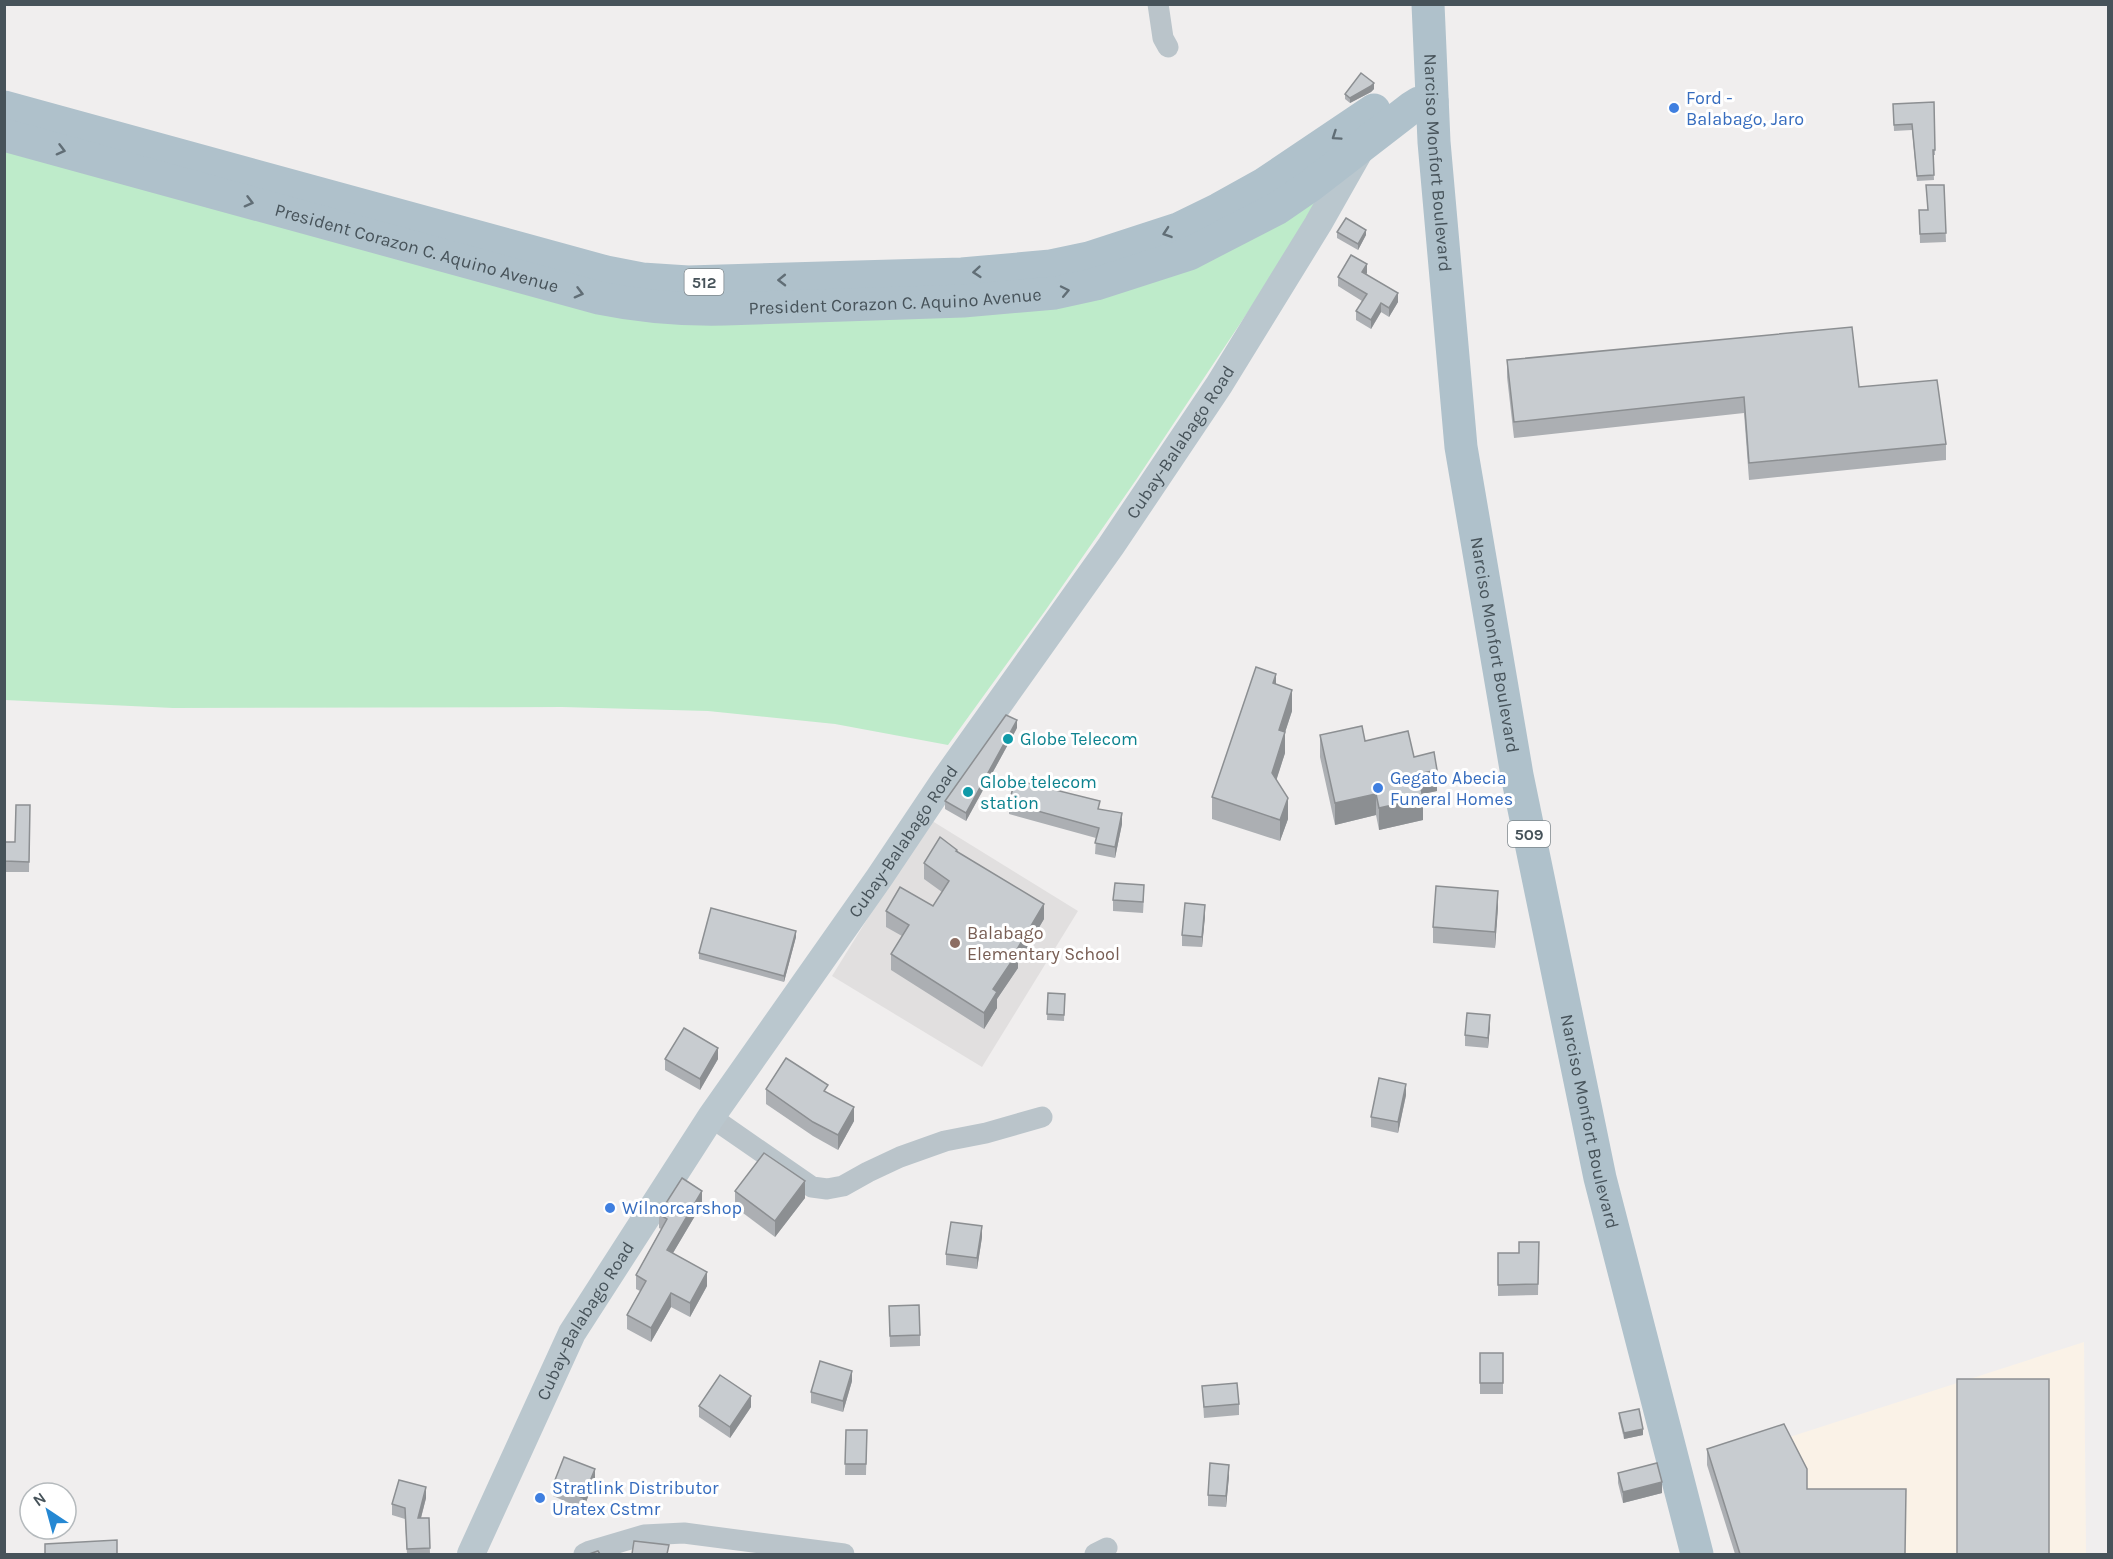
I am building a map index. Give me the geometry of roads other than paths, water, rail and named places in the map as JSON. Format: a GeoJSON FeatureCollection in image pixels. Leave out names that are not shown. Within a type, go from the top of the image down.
{"type":"FeatureCollection","features":[{"type":"Feature","properties":{"kind":"main road","name":"Narciso Monfort Boulevard"},"geometry":{"type":"LineString","coordinates":[[1428,4],[1434,142],[1461,447],[1517,776],[1600,1178],[1697,1554]]}},
{"type":"Feature","properties":{"kind":"main road","name":"President Corazon C. Aquino Avenue"},"geometry":{"type":"LineString","coordinates":[[4,107],[214,178],[519,277],[638,306],[696,309],[963,301],[1055,293],[1096,285],[1189,254],[1278,207],[1310,186],[1419,103],[1431,85],[1413,80],[1384,103],[1264,184],[1178,229],[1127,247],[1061,264],[962,274],[724,282],[642,279],[214,178],[4,135]]}},
{"type":"Feature","properties":{"kind":"main road","name":"Cubay-Balabago Road"},"geometry":{"type":"LineString","coordinates":[[471,1554],[572,1333],[711,1117],[944,781],[1111,546],[1219,385],[1318,224],[1364,143]]}},
{"type":"Feature","properties":{"kind":"street"},"geometry":{"type":"LineString","coordinates":[[1158,4],[1163,38],[1168,47]]}},
{"type":"Feature","properties":{"kind":"street"},"geometry":{"type":"LineString","coordinates":[[711,1117],[812,1187],[827,1189],[843,1185],[900,1157],[945,1141],[986,1133],[1041,1117]]}},
{"type":"Feature","properties":{"kind":"street"},"geometry":{"type":"LineString","coordinates":[[584,1554],[644,1535],[684,1533],[844,1554]]}},
{"type":"Feature","properties":{"kind":"place","name":"Ford - Balabago, Jaro"},"geometry":{"type":"Point","coordinates":[1674,108]}},
{"type":"Feature","properties":{"kind":"place","name":"Globe Telecom"},"geometry":{"type":"Point","coordinates":[1008,739]}},
{"type":"Feature","properties":{"kind":"place","name":"Gegato Abecia Funeral Homes"},"geometry":{"type":"Point","coordinates":[1378,788]}},
{"type":"Feature","properties":{"kind":"place","name":"Globe telecom station"},"geometry":{"type":"Point","coordinates":[968,792]}},
{"type":"Feature","properties":{"kind":"place","name":"Balabago Elementary School"},"geometry":{"type":"Point","coordinates":[955,943]}},
{"type":"Feature","properties":{"kind":"place","name":"Wilnorcarshop"},"geometry":{"type":"Point","coordinates":[610,1208]}},
{"type":"Feature","properties":{"kind":"place","name":"Stratlink Distributor Uratex Cstmr"},"geometry":{"type":"Point","coordinates":[540,1498]}}]}
